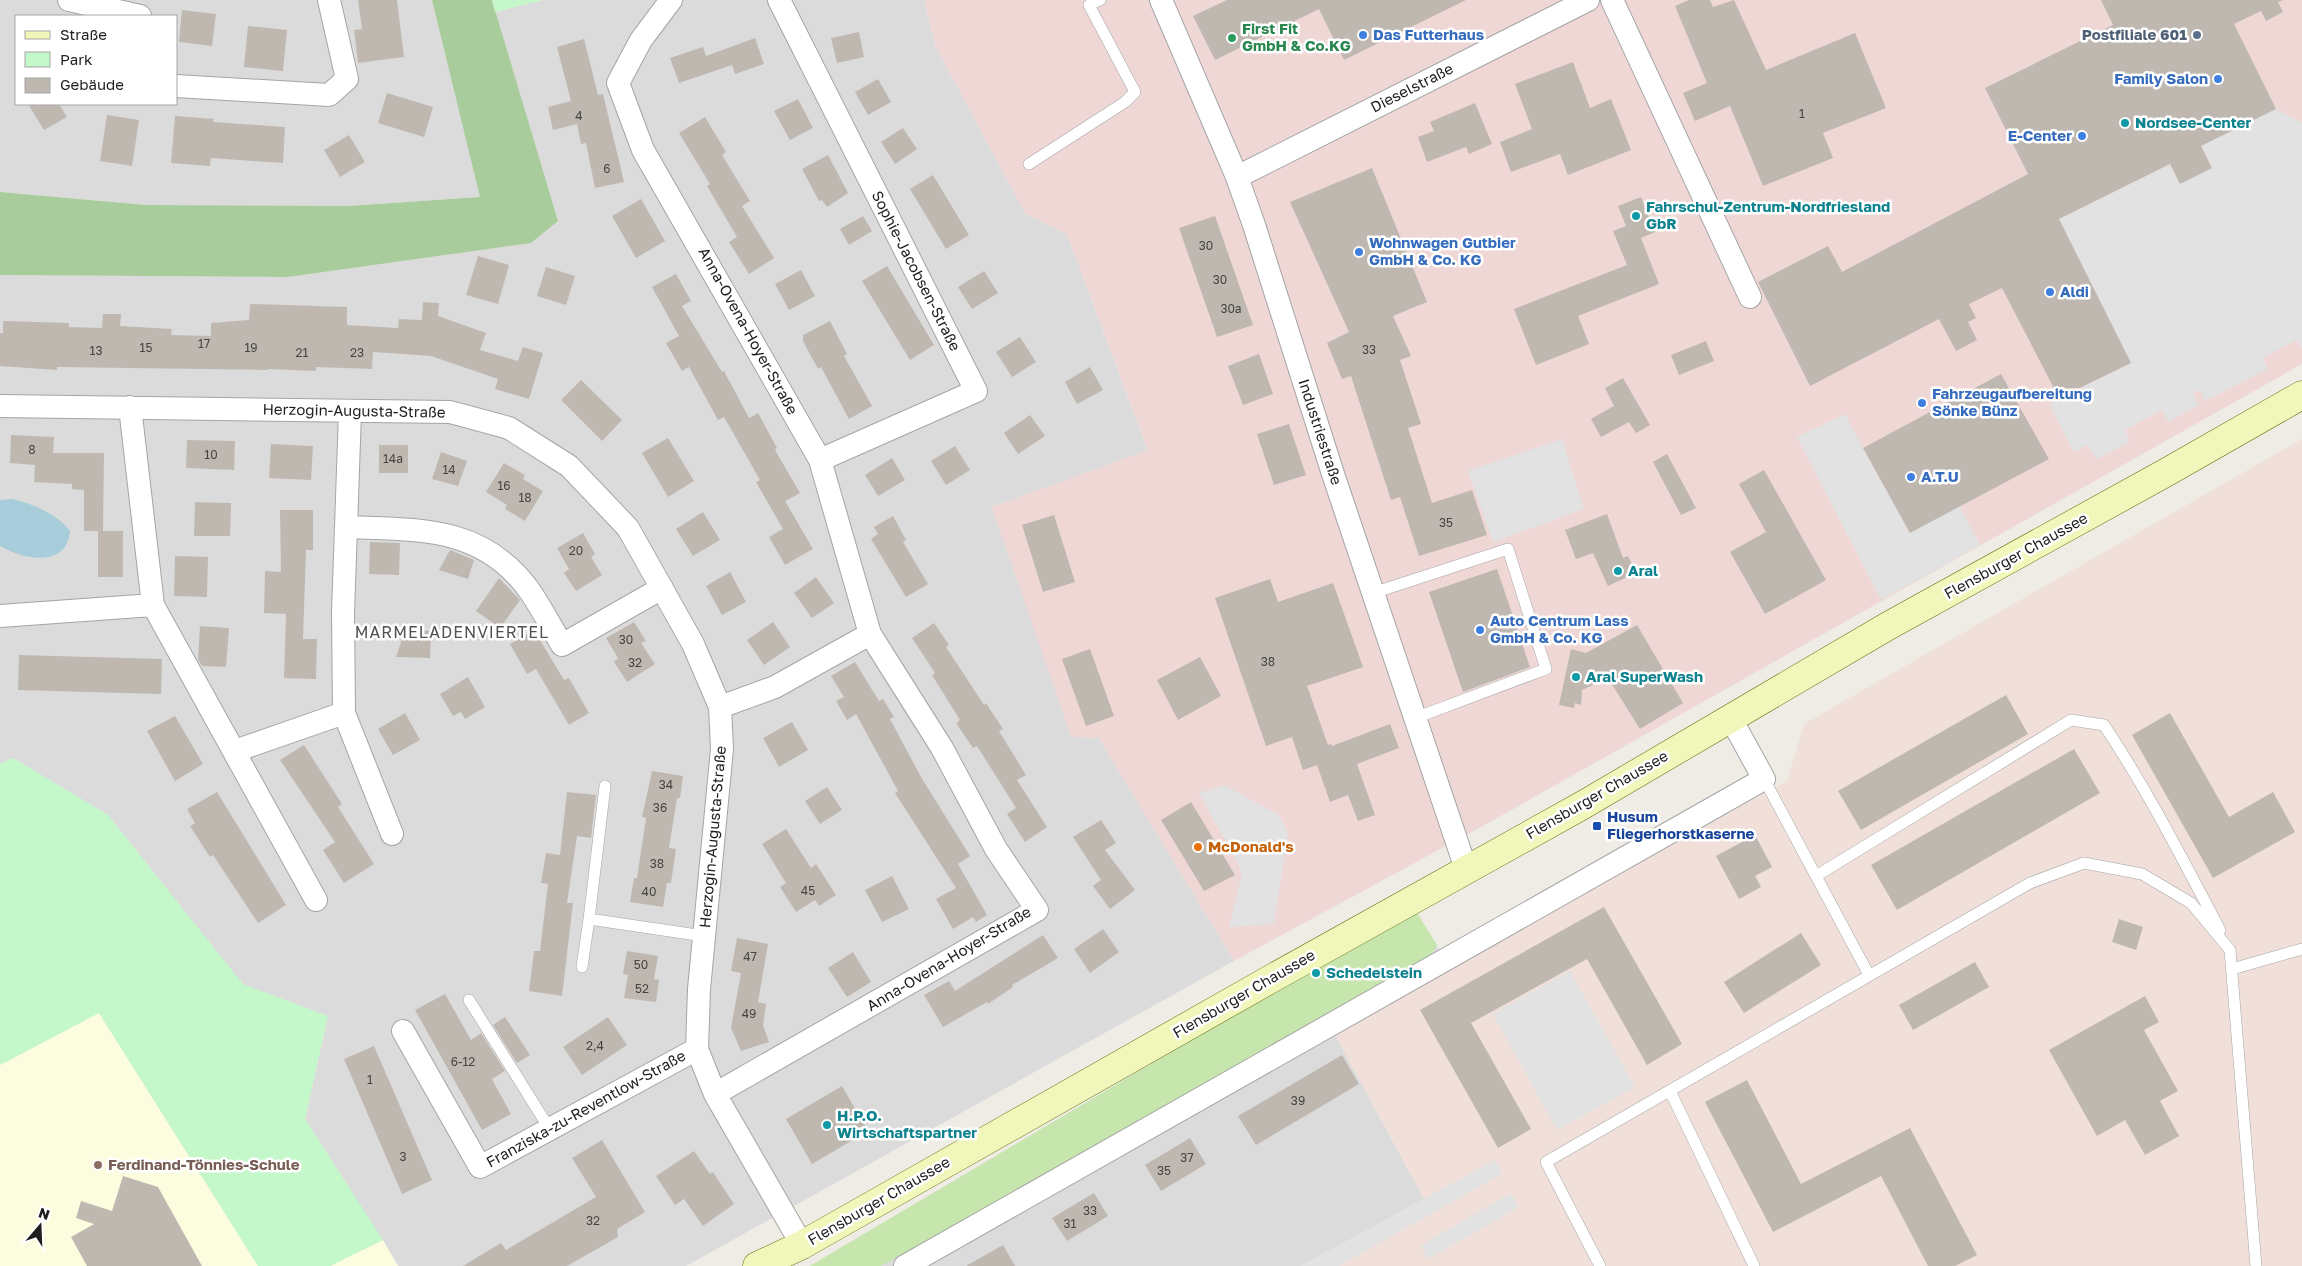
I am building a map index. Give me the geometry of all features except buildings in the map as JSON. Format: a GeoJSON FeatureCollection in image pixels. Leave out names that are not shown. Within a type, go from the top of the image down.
{"type":"FeatureCollection","features":[{"type":"Feature","properties":{"kind":"main road","name":"Flensburger Chaussee"},"geometry":{"type":"LineString","coordinates":[[757,1266],[802,1245],[1466,869],[1583,805],[1888,626],[2302,395]]}},
{"type":"Feature","properties":{"kind":"street"},"geometry":{"type":"LineString","coordinates":[[69,0],[136,15]]}},
{"type":"Feature","properties":{"kind":"street"},"geometry":{"type":"LineString","coordinates":[[141,15],[146,0]]}},
{"type":"Feature","properties":{"kind":"street"},"geometry":{"type":"LineString","coordinates":[[178,86],[329,95],[347,79],[329,0]]}},
{"type":"Feature","properties":{"kind":"street","name":"Anna-Ovena-Hoyer-Straße"},"geometry":{"type":"LineString","coordinates":[[671,0],[641,40],[618,83],[644,150],[820,460],[870,634],[942,748],[996,848],[1037,910],[715,1094]]}},
{"type":"Feature","properties":{"kind":"street","name":"Sophie-Jacobsen-Straße"},"geometry":{"type":"LineString","coordinates":[[779,0],[976,391],[820,460]]}},
{"type":"Feature","properties":{"kind":"street","name":"Industriestraße"},"geometry":{"type":"LineString","coordinates":[[1161,0],[1237,177],[1254,225],[1373,592],[1466,869]]}},
{"type":"Feature","properties":{"kind":"street","name":"Dieselstraße"},"geometry":{"type":"LineString","coordinates":[[1237,177],[1588,0]]}},
{"type":"Feature","properties":{"kind":"street"},"geometry":{"type":"LineString","coordinates":[[1612,0],[1750,297]]}},
{"type":"Feature","properties":{"kind":"street","name":"Herzogin-Augusta-Straße"},"geometry":{"type":"LineString","coordinates":[[0,406],[450,412],[509,428],[569,466],[622,521],[628,528],[694,644],[720,707],[722,749],[704,936],[697,1049],[715,1094],[802,1245]]}},
{"type":"Feature","properties":{"kind":"street"},"geometry":{"type":"LineString","coordinates":[[130,407],[153,605],[316,900]]}},
{"type":"Feature","properties":{"kind":"street"},"geometry":{"type":"LineString","coordinates":[[350,412],[343,613],[344,713],[392,834]]}},
{"type":"Feature","properties":{"kind":"street"},"geometry":{"type":"LineString","coordinates":[[346,527],[424,530],[463,538],[499,558],[528,589],[562,645],[662,588]]}},
{"type":"Feature","properties":{"kind":"street"},"geometry":{"type":"LineString","coordinates":[[0,616],[153,605]]}},
{"type":"Feature","properties":{"kind":"street"},"geometry":{"type":"LineString","coordinates":[[720,707],[776,687],[870,634]]}},
{"type":"Feature","properties":{"kind":"street"},"geometry":{"type":"LineString","coordinates":[[234,751],[344,713]]}},
{"type":"Feature","properties":{"kind":"street"},"geometry":{"type":"LineString","coordinates":[[906,1266],[1764,779],[1730,717]]}},
{"type":"Feature","properties":{"kind":"street","name":"Franziska-zu-Reventlow-Straße"},"geometry":{"type":"LineString","coordinates":[[403,1031],[480,1167],[697,1049]]}},
{"type":"Feature","properties":{"kind":"lane"},"geometry":{"type":"LineString","coordinates":[[1029,164],[1125,102],[1135,92],[1089,5],[1100,0]]}},
{"type":"Feature","properties":{"kind":"lane"},"geometry":{"type":"LineString","coordinates":[[1373,592],[1508,549],[1546,669],[1415,718]]}},
{"type":"Feature","properties":{"kind":"lane"},"geometry":{"type":"LineString","coordinates":[[1816,876],[2071,720],[2104,725],[2130,764],[2161,818],[2230,950],[2256,1266]]}},
{"type":"Feature","properties":{"kind":"lane"},"geometry":{"type":"LineString","coordinates":[[1764,779],[1869,975]]}},
{"type":"Feature","properties":{"kind":"lane"},"geometry":{"type":"LineString","coordinates":[[582,967],[606,786]]}},
{"type":"Feature","properties":{"kind":"lane"},"geometry":{"type":"LineString","coordinates":[[1600,1266],[1546,1162],[2030,883],[2084,864],[2142,874],[2191,903],[2230,950]]}},
{"type":"Feature","properties":{"kind":"lane","name":"Herzogin-Augusta-Straße"},"geometry":{"type":"LineString","coordinates":[[589,918],[704,936]]}},
{"type":"Feature","properties":{"kind":"lane"},"geometry":{"type":"LineString","coordinates":[[2232,969],[2302,949]]}},
{"type":"Feature","properties":{"kind":"lane"},"geometry":{"type":"LineString","coordinates":[[469,1000],[549,1128]]}},
{"type":"Feature","properties":{"kind":"lane"},"geometry":{"type":"LineString","coordinates":[[1670,1091],[1754,1266]]}},
{"type":"Feature","properties":{"kind":"shaded area"},"geometry":{"type":"Polygon","coordinates":[[[0,0],[432,0],[481,197],[348,206],[146,205],[0,192],[0,0]]]}},
{"type":"Feature","properties":{"kind":"shaded area"},"geometry":{"type":"Polygon","coordinates":[[[543,0],[924,0],[936,47],[1025,213],[1067,234],[1148,451],[992,507],[1099,738],[1234,961],[686,1266],[398,1266],[305,1119],[328,1016],[243,985],[108,815],[13,758],[0,764],[0,275],[288,277],[531,243],[558,221],[495,12],[543,0]]]}},
{"type":"Feature","properties":{"kind":"shaded area"},"geometry":{"type":"Polygon","coordinates":[[[924,0],[2302,0],[2302,364],[1490,822],[1234,961],[1099,738],[1071,737],[992,507],[1148,450],[1067,234],[1025,213],[936,47],[924,0]]]}},
{"type":"Feature","properties":{"kind":"shaded area"},"geometry":{"type":"Polygon","coordinates":[[[2276,109],[2302,123],[2302,348],[2296,340],[2263,358],[2268,369],[2205,401],[2200,390],[2193,393],[2199,405],[2168,422],[2162,410],[2125,430],[2130,442],[2097,459],[2087,445],[2074,452],[2049,404],[2131,363],[2059,219],[2170,164],[2180,183],[2212,168],[2201,146],[2276,109]]]}},
{"type":"Feature","properties":{"kind":"shaded area"},"geometry":{"type":"Polygon","coordinates":[[[1845,414],[1909,533],[1959,505],[1980,545],[1881,600],[1797,437],[1845,414]]]}},
{"type":"Feature","properties":{"kind":"shaded area"},"geometry":{"type":"Polygon","coordinates":[[[1562,439],[1584,509],[1493,542],[1468,471],[1562,439]]]}},
{"type":"Feature","properties":{"kind":"shaded area"},"geometry":{"type":"Polygon","coordinates":[[[2302,439],[2302,1266],[1301,1266],[1424,1199],[1333,1031],[1787,781],[1804,724],[2302,439]]]}},
{"type":"Feature","properties":{"kind":"shaded area"},"geometry":{"type":"Polygon","coordinates":[[[1224,785],[1279,815],[1288,833],[1274,924],[1229,927],[1242,872],[1199,793],[1224,785]]]}},
{"type":"Feature","properties":{"kind":"shaded area"},"geometry":{"type":"Polygon","coordinates":[[[1414,908],[1449,967],[1333,1031],[1424,1199],[1301,1266],[810,1266],[1414,908]]]}},
{"type":"Feature","properties":{"kind":"shaded area"},"geometry":{"type":"Polygon","coordinates":[[[1570,971],[1635,1087],[1557,1130],[1493,1014],[1570,971]]]}},
{"type":"Feature","properties":{"kind":"shaded area","name":"Ferdinand-Tönnies-Schule"},"geometry":{"type":"Polygon","coordinates":[[[99,1013],[258,1266],[0,1266],[0,1065],[99,1013]]]}},
{"type":"Feature","properties":{"kind":"shaded area"},"geometry":{"type":"Polygon","coordinates":[[[1495,1160],[1503,1173],[1339,1266],[1301,1266],[1495,1160]]]}},
{"type":"Feature","properties":{"kind":"shaded area"},"geometry":{"type":"Polygon","coordinates":[[[1511,1193],[1519,1207],[1428,1259],[1421,1245],[1511,1193]]]}},
{"type":"Feature","properties":{"kind":"shaded area"},"geometry":{"type":"Polygon","coordinates":[[[383,1240],[398,1266],[330,1266],[383,1240]]]}},
{"type":"Feature","properties":{"kind":"green space"},"geometry":{"type":"Polygon","coordinates":[[[432,0],[492,0],[558,221],[531,243],[288,277],[0,275],[0,192],[146,205],[348,206],[480,197],[432,0]]]}},
{"type":"Feature","properties":{"kind":"green space"},"geometry":{"type":"Polygon","coordinates":[[[492,0],[543,0],[495,12],[492,0]]]}},
{"type":"Feature","properties":{"kind":"green space"},"geometry":{"type":"Polygon","coordinates":[[[13,758],[108,815],[243,984],[328,1016],[305,1119],[383,1240],[330,1266],[258,1266],[99,1013],[0,1065],[0,764],[13,758]]]}},
{"type":"Feature","properties":{"kind":"green space"},"geometry":{"type":"Polygon","coordinates":[[[1414,908],[1437,945],[1426,965],[881,1266],[810,1266],[1414,908]]]}},
{"type":"Feature","properties":{"kind":"water"},"geometry":{"type":"Polygon","coordinates":[[[12,499],[44,510],[65,525],[70,531],[67,543],[61,551],[53,556],[42,558],[20,555],[0,546],[0,500],[12,499]]]}},
{"type":"Feature","properties":{"kind":"place","name":"Das Futterhaus"},"geometry":{"type":"Point","coordinates":[1363,35]}},
{"type":"Feature","properties":{"kind":"place","name":"Postfiliale 601"},"geometry":{"type":"Point","coordinates":[2197,35]}},
{"type":"Feature","properties":{"kind":"place","name":"First Fit GmbH & Co.KG"},"geometry":{"type":"Point","coordinates":[1232,38]}},
{"type":"Feature","properties":{"kind":"place","name":"Family Salon"},"geometry":{"type":"Point","coordinates":[2218,79]}},
{"type":"Feature","properties":{"kind":"place","name":"Nordsee-Center"},"geometry":{"type":"Point","coordinates":[2125,123]}},
{"type":"Feature","properties":{"kind":"place","name":"E-Center"},"geometry":{"type":"Point","coordinates":[2082,136]}},
{"type":"Feature","properties":{"kind":"place","name":"Fahrschul-Zentrum-Nordfriesland GbR"},"geometry":{"type":"Point","coordinates":[1636,216]}},
{"type":"Feature","properties":{"kind":"place","name":"Wohnwagen Gutbier GmbH & Co. KG"},"geometry":{"type":"Point","coordinates":[1359,252]}},
{"type":"Feature","properties":{"kind":"place","name":"Aldi"},"geometry":{"type":"Point","coordinates":[2050,292]}},
{"type":"Feature","properties":{"kind":"place","name":"Fahrzeugaufbereitung Sönke Bünz"},"geometry":{"type":"Point","coordinates":[1922,403]}},
{"type":"Feature","properties":{"kind":"place","name":"A.T.U"},"geometry":{"type":"Point","coordinates":[1911,477]}},
{"type":"Feature","properties":{"kind":"place","name":"Aral"},"geometry":{"type":"Point","coordinates":[1618,571]}},
{"type":"Feature","properties":{"kind":"place","name":"Auto Centrum Lass GmbH & Co. KG"},"geometry":{"type":"Point","coordinates":[1480,630]}},
{"type":"Feature","properties":{"kind":"place","name":"Aral SuperWash"},"geometry":{"type":"Point","coordinates":[1576,677]}},
{"type":"Feature","properties":{"kind":"place","name":"Husum Fliegerhorstkaserne"},"geometry":{"type":"Point","coordinates":[1597,826]}},
{"type":"Feature","properties":{"kind":"place","name":"McDonald's"},"geometry":{"type":"Point","coordinates":[1198,847]}},
{"type":"Feature","properties":{"kind":"place","name":"Schedelstein"},"geometry":{"type":"Point","coordinates":[1316,973]}},
{"type":"Feature","properties":{"kind":"place","name":"H.P.O. Wirtschaftspartner"},"geometry":{"type":"Point","coordinates":[827,1125]}},
{"type":"Feature","properties":{"kind":"place","name":"Ferdinand-Tönnies-Schule"},"geometry":{"type":"Point","coordinates":[98,1165]}},
{"type":"Feature","properties":{"kind":"district","name":"MARMELADENVIERTEL"},"geometry":{"type":"Point","coordinates":[452,632]}}]}
